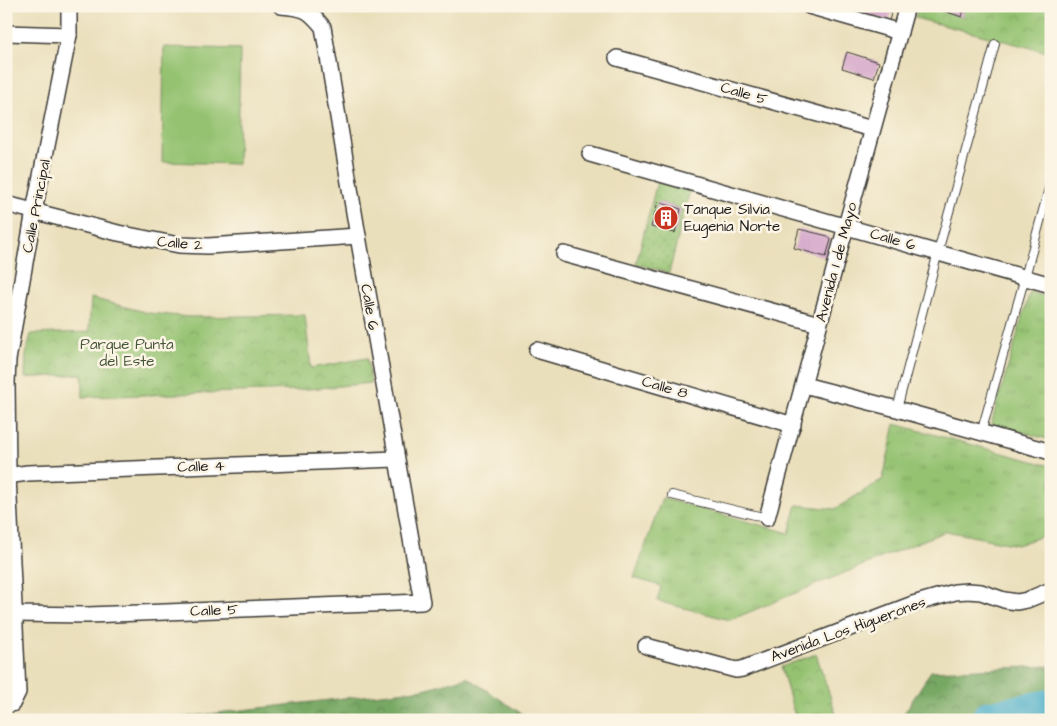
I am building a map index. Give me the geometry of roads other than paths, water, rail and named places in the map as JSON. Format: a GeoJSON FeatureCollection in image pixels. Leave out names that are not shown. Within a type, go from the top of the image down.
{"type":"FeatureCollection","features":[{"type":"Feature","properties":{"kind":"street","name":"Calle Principal"},"geometry":{"type":"LineString","coordinates":[[9,706],[18,692],[10,613],[7,476],[8,342],[69,35],[69,6]]}},
{"type":"Feature","properties":{"kind":"street","name":"Calle 6"},"geometry":{"type":"LineString","coordinates":[[281,6],[299,7],[312,14],[322,27],[422,602]]}},
{"type":"Feature","properties":{"kind":"street"},"geometry":{"type":"LineString","coordinates":[[809,6],[900,32]]}},
{"type":"Feature","properties":{"kind":"street","name":"Avenida 1 de Mayo"},"geometry":{"type":"LineString","coordinates":[[767,518],[907,6]]}},
{"type":"Feature","properties":{"kind":"street"},"geometry":{"type":"LineString","coordinates":[[6,33],[69,35]]}},
{"type":"Feature","properties":{"kind":"street","name":"Calle 5"},"geometry":{"type":"LineString","coordinates":[[617,58],[872,129]]}},
{"type":"Feature","properties":{"kind":"street","name":"Calle 6"},"geometry":{"type":"LineString","coordinates":[[590,154],[1051,284]]}},
{"type":"Feature","properties":{"kind":"street","name":"Calle 2"},"geometry":{"type":"LineString","coordinates":[[6,204],[118,233],[179,244],[208,246],[358,236]]}},
{"type":"Feature","properties":{"kind":"street"},"geometry":{"type":"LineString","coordinates":[[564,254],[819,324]]}},
{"type":"Feature","properties":{"kind":"street","name":"Calle 8"},"geometry":{"type":"LineString","coordinates":[[537,350],[793,425]]}},
{"type":"Feature","properties":{"kind":"street"},"geometry":{"type":"LineString","coordinates":[[804,385],[1051,452]]}},
{"type":"Feature","properties":{"kind":"street","name":"Calle 4"},"geometry":{"type":"LineString","coordinates":[[7,476],[38,472],[396,458]]}},
{"type":"Feature","properties":{"kind":"street","name":"Avenida Los Higuerones"},"geometry":{"type":"LineString","coordinates":[[646,646],[736,670],[913,604],[955,592],[981,592],[1004,600],[1017,602],[1051,590]]}},
{"type":"Feature","properties":{"kind":"street","name":"Calle 5"},"geometry":{"type":"LineString","coordinates":[[10,613],[88,615],[422,602]]}},
{"type":"Feature","properties":{"kind":"lane"},"geometry":{"type":"LineString","coordinates":[[897,409],[938,252],[996,44]]}},
{"type":"Feature","properties":{"kind":"lane"},"geometry":{"type":"LineString","coordinates":[[981,433],[1051,180]]}},
{"type":"Feature","properties":{"kind":"lane"},"geometry":{"type":"LineString","coordinates":[[672,495],[767,518]]}},
{"type":"Feature","properties":{"kind":"waterway"},"geometry":{"type":"LineString","coordinates":[[986,720],[988,716],[1047,705],[1051,707]]}},
{"type":"Feature","properties":{"kind":"place","name":"Tanque Silvia Eugenia Norte"},"geometry":{"type":"Point","coordinates":[666,218]}},
{"type":"Feature","properties":{"kind":"park label","name":"Parque Punta del Este"},"geometry":{"type":"Point","coordinates":[127,352]}}]}
